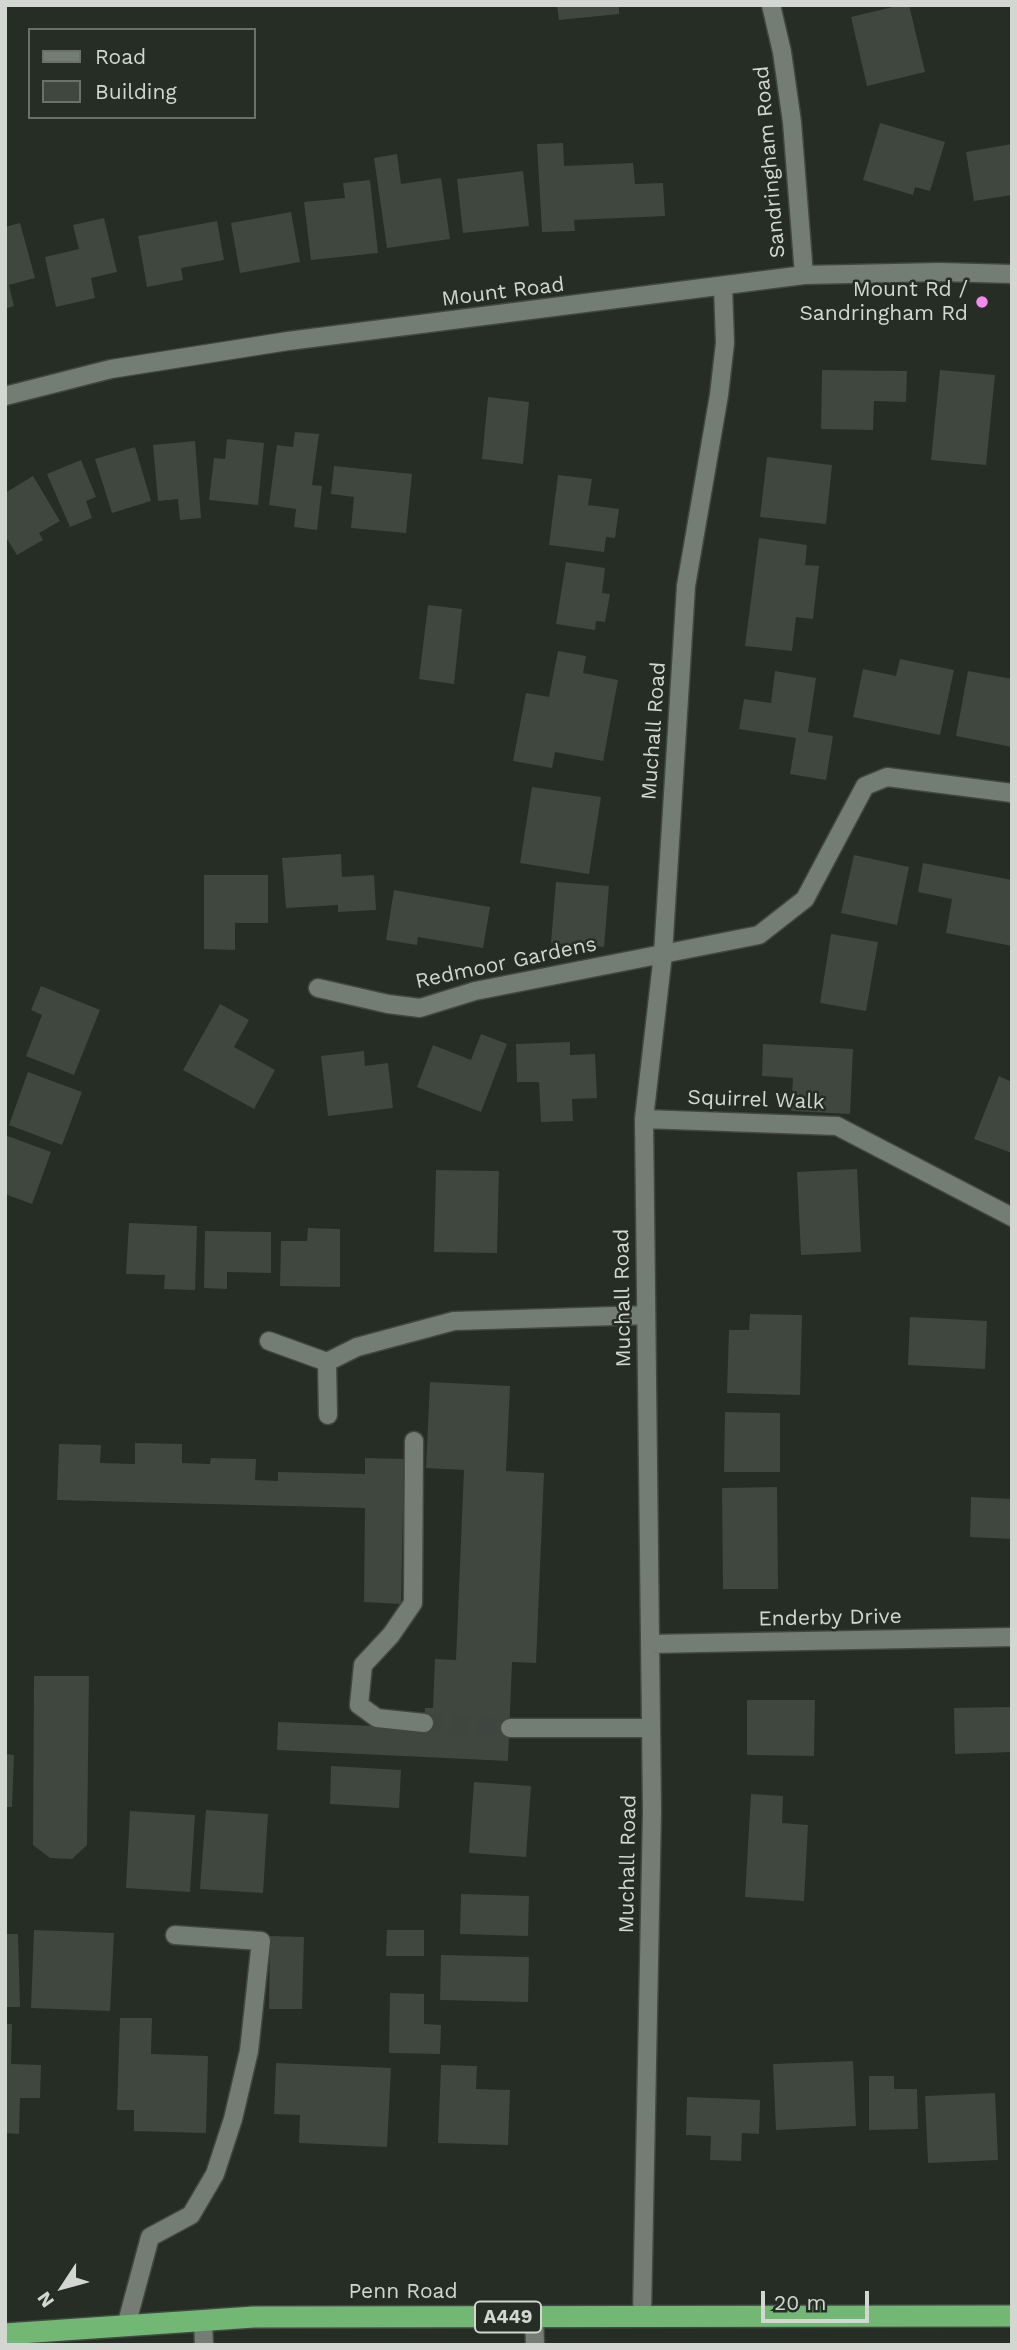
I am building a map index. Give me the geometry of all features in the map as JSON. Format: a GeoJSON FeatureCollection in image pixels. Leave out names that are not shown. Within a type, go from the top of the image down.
{"type":"FeatureCollection","features":[{"type":"Feature","properties":{"kind":"highway","name":"Penn Road"},"geometry":{"type":"LineString","coordinates":[[5,2334],[254,2317],[642,2314],[1012,2316]]}},
{"type":"Feature","properties":{"kind":"street","name":"Sandringham Road"},"geometry":{"type":"LineString","coordinates":[[771,5],[782,52],[792,122],[804,275]]}},
{"type":"Feature","properties":{"kind":"street","name":"Mount Road"},"geometry":{"type":"LineString","coordinates":[[5,396],[111,369],[288,341],[804,275],[940,272],[1012,274]]}},
{"type":"Feature","properties":{"kind":"street","name":"Muchall Road"},"geometry":{"type":"LineString","coordinates":[[642,2314],[652,1825],[644,1119],[663,954],[686,586],[719,395],[725,343],[723,286]]}},
{"type":"Feature","properties":{"kind":"street","name":"Redmoor Gardens"},"geometry":{"type":"LineString","coordinates":[[318,988],[388,1004],[420,1008],[475,991],[759,935],[805,899],[865,786],[887,777],[1012,793]]}},
{"type":"Feature","properties":{"kind":"street","name":"Squirrel Walk"},"geometry":{"type":"LineString","coordinates":[[644,1119],[837,1126],[1012,1217]]}},
{"type":"Feature","properties":{"kind":"street"},"geometry":{"type":"LineString","coordinates":[[269,1341],[327,1362],[357,1347],[454,1321],[646,1315]]}},
{"type":"Feature","properties":{"kind":"street"},"geometry":{"type":"LineString","coordinates":[[327,1362],[328,1415]]}},
{"type":"Feature","properties":{"kind":"street"},"geometry":{"type":"LineString","coordinates":[[414,1440],[413,1602],[391,1635],[363,1665],[359,1705],[377,1718],[424,1723]]}},
{"type":"Feature","properties":{"kind":"street","name":"Enderby Drive"},"geometry":{"type":"LineString","coordinates":[[650,1644],[1012,1637]]}},
{"type":"Feature","properties":{"kind":"street"},"geometry":{"type":"LineString","coordinates":[[510,1728],[651,1728]]}},
{"type":"Feature","properties":{"kind":"street"},"geometry":{"type":"LineString","coordinates":[[126,2326],[150,2237],[191,2216],[215,2174],[233,2119],[249,2051],[261,1941],[175,1935]]}},
{"type":"Feature","properties":{"kind":"street"},"geometry":{"type":"LineString","coordinates":[[534,2316],[534,2345]]}},
{"type":"Feature","properties":{"kind":"street"},"geometry":{"type":"LineString","coordinates":[[203,2320],[204,2345]]}},
{"type":"Feature","properties":{"kind":"building"},"geometry":{"type":"Polygon","coordinates":[[[557,5],[619,5],[619,14],[559,20],[557,5]]]}},
{"type":"Feature","properties":{"kind":"building"},"geometry":{"type":"Polygon","coordinates":[[[909,5],[925,72],[867,86],[851,17],[909,5]]]}},
{"type":"Feature","properties":{"kind":"building"},"geometry":{"type":"Polygon","coordinates":[[[880,123],[945,142],[930,191],[915,187],[913,195],[863,180],[880,123]]]}},
{"type":"Feature","properties":{"kind":"building"},"geometry":{"type":"Polygon","coordinates":[[[563,143],[564,166],[633,163],[635,184],[663,183],[665,216],[574,220],[575,231],[542,232],[537,144],[563,143]]]}},
{"type":"Feature","properties":{"kind":"building"},"geometry":{"type":"Polygon","coordinates":[[[1012,144],[1012,195],[974,201],[966,152],[1012,144]]]}},
{"type":"Feature","properties":{"kind":"building"},"geometry":{"type":"Polygon","coordinates":[[[397,154],[401,184],[441,178],[450,239],[387,248],[374,158],[397,154]]]}},
{"type":"Feature","properties":{"kind":"building"},"geometry":{"type":"Polygon","coordinates":[[[523,171],[529,226],[463,233],[457,179],[523,171]]]}},
{"type":"Feature","properties":{"kind":"building"},"geometry":{"type":"Polygon","coordinates":[[[370,180],[378,253],[311,260],[304,202],[345,198],[343,183],[370,180]]]}},
{"type":"Feature","properties":{"kind":"building"},"geometry":{"type":"Polygon","coordinates":[[[291,212],[300,262],[240,273],[231,223],[291,212]]]}},
{"type":"Feature","properties":{"kind":"building"},"geometry":{"type":"Polygon","coordinates":[[[104,218],[117,272],[91,278],[95,298],[56,307],[45,257],[79,249],[73,225],[104,218]]]}},
{"type":"Feature","properties":{"kind":"building"},"geometry":{"type":"Polygon","coordinates":[[[217,221],[224,260],[181,268],[183,280],[147,287],[138,236],[217,221]]]}},
{"type":"Feature","properties":{"kind":"building"},"geometry":{"type":"Polygon","coordinates":[[[20,223],[35,278],[9,285],[14,306],[5,309],[5,227],[20,223]]]}},
{"type":"Feature","properties":{"kind":"building"},"geometry":{"type":"Polygon","coordinates":[[[822,370],[907,371],[906,402],[874,401],[873,430],[821,429],[822,370]]]}},
{"type":"Feature","properties":{"kind":"building"},"geometry":{"type":"Polygon","coordinates":[[[940,370],[995,375],[986,465],[931,460],[940,370]]]}},
{"type":"Feature","properties":{"kind":"building"},"geometry":{"type":"Polygon","coordinates":[[[488,397],[529,402],[523,464],[482,459],[488,397]]]}},
{"type":"Feature","properties":{"kind":"building"},"geometry":{"type":"Polygon","coordinates":[[[295,432],[319,434],[312,485],[322,486],[317,530],[294,527],[296,509],[269,505],[277,445],[293,447],[295,432]]]}},
{"type":"Feature","properties":{"kind":"building"},"geometry":{"type":"Polygon","coordinates":[[[227,439],[264,443],[258,505],[209,500],[214,458],[225,459],[227,439]]]}},
{"type":"Feature","properties":{"kind":"building"},"geometry":{"type":"Polygon","coordinates":[[[195,441],[201,518],[180,520],[178,499],[158,501],[153,445],[195,441]]]}},
{"type":"Feature","properties":{"kind":"building"},"geometry":{"type":"Polygon","coordinates":[[[135,447],[151,501],[112,513],[95,459],[135,447]]]}},
{"type":"Feature","properties":{"kind":"building"},"geometry":{"type":"Polygon","coordinates":[[[767,457],[832,465],[826,524],[760,517],[767,457]]]}},
{"type":"Feature","properties":{"kind":"building"},"geometry":{"type":"Polygon","coordinates":[[[81,460],[96,497],[86,501],[92,518],[70,527],[47,474],[81,460]]]}},
{"type":"Feature","properties":{"kind":"building"},"geometry":{"type":"Polygon","coordinates":[[[334,466],[412,474],[406,533],[351,528],[354,497],[331,494],[334,466]]]}},
{"type":"Feature","properties":{"kind":"building"},"geometry":{"type":"Polygon","coordinates":[[[558,475],[592,479],[588,505],[619,509],[615,538],[606,537],[604,552],[549,545],[558,475]]]}},
{"type":"Feature","properties":{"kind":"building"},"geometry":{"type":"Polygon","coordinates":[[[33,476],[60,521],[39,533],[43,540],[17,555],[5,536],[5,493],[33,476]]]}},
{"type":"Feature","properties":{"kind":"building"},"geometry":{"type":"Polygon","coordinates":[[[759,538],[807,545],[805,565],[819,566],[813,619],[796,617],[792,651],[745,646],[759,538]]]}},
{"type":"Feature","properties":{"kind":"building"},"geometry":{"type":"Polygon","coordinates":[[[566,562],[605,568],[602,593],[610,594],[605,622],[596,621],[595,630],[556,624],[566,562]]]}},
{"type":"Feature","properties":{"kind":"building"},"geometry":{"type":"Polygon","coordinates":[[[428,605],[462,609],[454,684],[419,679],[428,605]]]}},
{"type":"Feature","properties":{"kind":"building"},"geometry":{"type":"Polygon","coordinates":[[[558,651],[586,656],[583,673],[618,680],[603,761],[555,752],[552,768],[513,761],[526,693],[549,697],[558,651]]]}},
{"type":"Feature","properties":{"kind":"building"},"geometry":{"type":"Polygon","coordinates":[[[900,659],[954,670],[940,735],[853,717],[863,669],[896,676],[900,659]]]}},
{"type":"Feature","properties":{"kind":"building"},"geometry":{"type":"Polygon","coordinates":[[[775,671],[816,678],[808,732],[833,736],[826,780],[790,774],[796,738],[739,729],[744,699],[771,703],[775,671]]]}},
{"type":"Feature","properties":{"kind":"building"},"geometry":{"type":"Polygon","coordinates":[[[968,671],[1012,679],[1012,747],[956,736],[968,671]]]}},
{"type":"Feature","properties":{"kind":"building"},"geometry":{"type":"Polygon","coordinates":[[[532,787],[601,797],[589,874],[520,863],[532,787]]]}},
{"type":"Feature","properties":{"kind":"building"},"geometry":{"type":"Polygon","coordinates":[[[341,854],[342,877],[374,875],[376,910],[338,912],[338,905],[286,908],[282,858],[341,854]]]}},
{"type":"Feature","properties":{"kind":"building"},"geometry":{"type":"Polygon","coordinates":[[[854,855],[909,867],[897,925],[841,913],[854,855]]]}},
{"type":"Feature","properties":{"kind":"building"},"geometry":{"type":"Polygon","coordinates":[[[923,863],[1012,880],[1012,946],[946,933],[952,899],[918,892],[923,863]]]}},
{"type":"Feature","properties":{"kind":"building"},"geometry":{"type":"Polygon","coordinates":[[[204,875],[268,875],[268,923],[235,923],[235,950],[204,949],[204,875]]]}},
{"type":"Feature","properties":{"kind":"building"},"geometry":{"type":"Polygon","coordinates":[[[556,882],[609,886],[604,947],[551,943],[556,882]]]}},
{"type":"Feature","properties":{"kind":"building"},"geometry":{"type":"Polygon","coordinates":[[[394,890],[490,907],[483,948],[418,937],[417,945],[386,940],[394,890]]]}},
{"type":"Feature","properties":{"kind":"building"},"geometry":{"type":"Polygon","coordinates":[[[831,934],[878,942],[866,1011],[820,1003],[831,934]]]}},
{"type":"Feature","properties":{"kind":"building"},"geometry":{"type":"Polygon","coordinates":[[[41,986],[100,1010],[74,1075],[26,1056],[42,1015],[31,1010],[41,986]]]}},
{"type":"Feature","properties":{"kind":"building"},"geometry":{"type":"Polygon","coordinates":[[[220,1004],[249,1020],[234,1047],[275,1070],[254,1109],[183,1070],[220,1004]]]}},
{"type":"Feature","properties":{"kind":"building"},"geometry":{"type":"Polygon","coordinates":[[[481,1034],[507,1044],[481,1112],[417,1087],[433,1045],[471,1060],[481,1034]]]}},
{"type":"Feature","properties":{"kind":"building"},"geometry":{"type":"Polygon","coordinates":[[[570,1042],[570,1055],[595,1054],[597,1098],[572,1099],[573,1121],[541,1122],[539,1082],[517,1082],[516,1044],[570,1042]]]}},
{"type":"Feature","properties":{"kind":"building"},"geometry":{"type":"Polygon","coordinates":[[[763,1044],[853,1049],[850,1114],[791,1111],[793,1078],[762,1076],[763,1044]]]}},
{"type":"Feature","properties":{"kind":"building"},"geometry":{"type":"Polygon","coordinates":[[[364,1051],[365,1066],[388,1063],[393,1108],[328,1116],[321,1056],[364,1051]]]}},
{"type":"Feature","properties":{"kind":"building"},"geometry":{"type":"Polygon","coordinates":[[[28,1072],[82,1092],[62,1145],[9,1125],[28,1072]]]}},
{"type":"Feature","properties":{"kind":"building"},"geometry":{"type":"Polygon","coordinates":[[[999,1076],[1012,1082],[1012,1153],[974,1139],[999,1076]]]}},
{"type":"Feature","properties":{"kind":"building"},"geometry":{"type":"Polygon","coordinates":[[[5,1135],[51,1152],[32,1204],[5,1194],[5,1135]]]}},
{"type":"Feature","properties":{"kind":"building"},"geometry":{"type":"Polygon","coordinates":[[[857,1169],[861,1252],[801,1255],[797,1172],[857,1169]]]}},
{"type":"Feature","properties":{"kind":"building"},"geometry":{"type":"Polygon","coordinates":[[[436,1170],[499,1171],[497,1253],[434,1252],[436,1170]]]}},
{"type":"Feature","properties":{"kind":"building"},"geometry":{"type":"Polygon","coordinates":[[[129,1223],[197,1226],[195,1290],[164,1289],[165,1275],[126,1274],[129,1223]]]}},
{"type":"Feature","properties":{"kind":"building"},"geometry":{"type":"Polygon","coordinates":[[[308,1228],[340,1229],[340,1287],[280,1286],[281,1241],[307,1241],[308,1228]]]}},
{"type":"Feature","properties":{"kind":"building"},"geometry":{"type":"Polygon","coordinates":[[[205,1231],[271,1232],[271,1273],[227,1272],[227,1289],[204,1288],[205,1231]]]}},
{"type":"Feature","properties":{"kind":"building"},"geometry":{"type":"Polygon","coordinates":[[[750,1314],[802,1315],[800,1395],[727,1393],[729,1330],[749,1330],[750,1314]]]}},
{"type":"Feature","properties":{"kind":"building"},"geometry":{"type":"Polygon","coordinates":[[[910,1317],[987,1321],[985,1369],[908,1365],[910,1317]]]}},
{"type":"Feature","properties":{"kind":"building"},"geometry":{"type":"Polygon","coordinates":[[[430,1382],[510,1386],[506,1471],[544,1473],[536,1663],[512,1662],[508,1761],[277,1750],[278,1722],[424,1728],[425,1708],[433,1708],[435,1659],[456,1660],[464,1470],[426,1468],[430,1382]]]}},
{"type":"Feature","properties":{"kind":"building"},"geometry":{"type":"Polygon","coordinates":[[[725,1412],[780,1413],[780,1472],[724,1472],[725,1412]]]}},
{"type":"Feature","properties":{"kind":"building"},"geometry":{"type":"Polygon","coordinates":[[[135,1443],[182,1444],[182,1463],[210,1464],[211,1458],[256,1459],[255,1480],[278,1481],[278,1472],[365,1474],[365,1458],[404,1459],[401,1604],[364,1602],[365,1508],[57,1500],[59,1444],[101,1445],[100,1463],[135,1464],[135,1443]]]}},
{"type":"Feature","properties":{"kind":"building"},"geometry":{"type":"Polygon","coordinates":[[[777,1487],[778,1589],[723,1589],[722,1488],[777,1487]]]}},
{"type":"Feature","properties":{"kind":"building"},"geometry":{"type":"Polygon","coordinates":[[[971,1497],[1012,1499],[1012,1539],[970,1537],[971,1497]]]}},
{"type":"Feature","properties":{"kind":"building"},"geometry":{"type":"Polygon","coordinates":[[[34,1676],[89,1676],[87,1845],[72,1859],[50,1858],[33,1845],[34,1676]]]}},
{"type":"Feature","properties":{"kind":"building"},"geometry":{"type":"Polygon","coordinates":[[[747,1700],[815,1700],[814,1756],[747,1755],[747,1700]]]}},
{"type":"Feature","properties":{"kind":"building"},"geometry":{"type":"Polygon","coordinates":[[[1012,1707],[1012,1752],[955,1754],[954,1708],[1012,1707]]]}},
{"type":"Feature","properties":{"kind":"building"},"geometry":{"type":"Polygon","coordinates":[[[5,1754],[14,1755],[12,1807],[5,1807],[5,1754]]]}},
{"type":"Feature","properties":{"kind":"building"},"geometry":{"type":"Polygon","coordinates":[[[331,1766],[401,1770],[399,1808],[330,1804],[331,1766]]]}},
{"type":"Feature","properties":{"kind":"building"},"geometry":{"type":"Polygon","coordinates":[[[474,1782],[531,1786],[526,1857],[469,1853],[474,1782]]]}},
{"type":"Feature","properties":{"kind":"building"},"geometry":{"type":"Polygon","coordinates":[[[751,1794],[783,1796],[782,1823],[808,1825],[804,1901],[745,1897],[751,1794]]]}},
{"type":"Feature","properties":{"kind":"building"},"geometry":{"type":"Polygon","coordinates":[[[206,1810],[268,1814],[263,1893],[200,1889],[206,1810]]]}},
{"type":"Feature","properties":{"kind":"building"},"geometry":{"type":"Polygon","coordinates":[[[130,1811],[195,1815],[190,1892],[126,1888],[130,1811]]]}},
{"type":"Feature","properties":{"kind":"building"},"geometry":{"type":"Polygon","coordinates":[[[461,1894],[529,1896],[528,1936],[460,1934],[461,1894]]]}},
{"type":"Feature","properties":{"kind":"building"},"geometry":{"type":"Polygon","coordinates":[[[34,1930],[114,1933],[110,2011],[31,2008],[34,1930]]]}},
{"type":"Feature","properties":{"kind":"building"},"geometry":{"type":"Polygon","coordinates":[[[387,1930],[424,1930],[424,1956],[386,1956],[387,1930]]]}},
{"type":"Feature","properties":{"kind":"building"},"geometry":{"type":"Polygon","coordinates":[[[5,1934],[18,1934],[20,2007],[5,2007],[5,1934]]]}},
{"type":"Feature","properties":{"kind":"building"},"geometry":{"type":"Polygon","coordinates":[[[270,1936],[304,1937],[302,2009],[269,2009],[270,1936]]]}},
{"type":"Feature","properties":{"kind":"building"},"geometry":{"type":"Polygon","coordinates":[[[441,1955],[529,1957],[528,2002],[440,2000],[441,1955]]]}},
{"type":"Feature","properties":{"kind":"building"},"geometry":{"type":"Polygon","coordinates":[[[390,1993],[424,1994],[424,2024],[441,2025],[440,2054],[389,2053],[390,1993]]]}},
{"type":"Feature","properties":{"kind":"building"},"geometry":{"type":"Polygon","coordinates":[[[120,2018],[152,2018],[151,2054],[208,2056],[206,2133],[134,2131],[134,2110],[117,2110],[120,2018]]]}},
{"type":"Feature","properties":{"kind":"building"},"geometry":{"type":"Polygon","coordinates":[[[5,2024],[12,2024],[11,2064],[41,2065],[40,2098],[20,2098],[19,2134],[5,2133],[5,2024]]]}},
{"type":"Feature","properties":{"kind":"building"},"geometry":{"type":"Polygon","coordinates":[[[853,2061],[856,2126],[776,2130],[773,2064],[853,2061]]]}},
{"type":"Feature","properties":{"kind":"building"},"geometry":{"type":"Polygon","coordinates":[[[276,2063],[391,2068],[387,2147],[299,2143],[300,2115],[274,2114],[276,2063]]]}},
{"type":"Feature","properties":{"kind":"building"},"geometry":{"type":"Polygon","coordinates":[[[441,2065],[477,2066],[476,2089],[510,2090],[508,2145],[438,2143],[441,2065]]]}},
{"type":"Feature","properties":{"kind":"building"},"geometry":{"type":"Polygon","coordinates":[[[869,2076],[894,2076],[894,2089],[917,2089],[918,2129],[869,2130],[869,2076]]]}},
{"type":"Feature","properties":{"kind":"building"},"geometry":{"type":"Polygon","coordinates":[[[995,2093],[998,2160],[928,2163],[925,2096],[995,2093]]]}},
{"type":"Feature","properties":{"kind":"building"},"geometry":{"type":"Polygon","coordinates":[[[687,2097],[760,2100],[759,2134],[742,2133],[741,2161],[710,2160],[711,2136],[686,2135],[687,2097]]]}},
{"type":"Feature","properties":{"kind":"tunnel"},"geometry":{"type":"LineString","coordinates":[[424,1723],[510,1728]]}},
{"type":"Feature","properties":{"kind":"place","name":"Mount Rd / Sandringham Rd"},"geometry":{"type":"Point","coordinates":[982,302]}}]}
